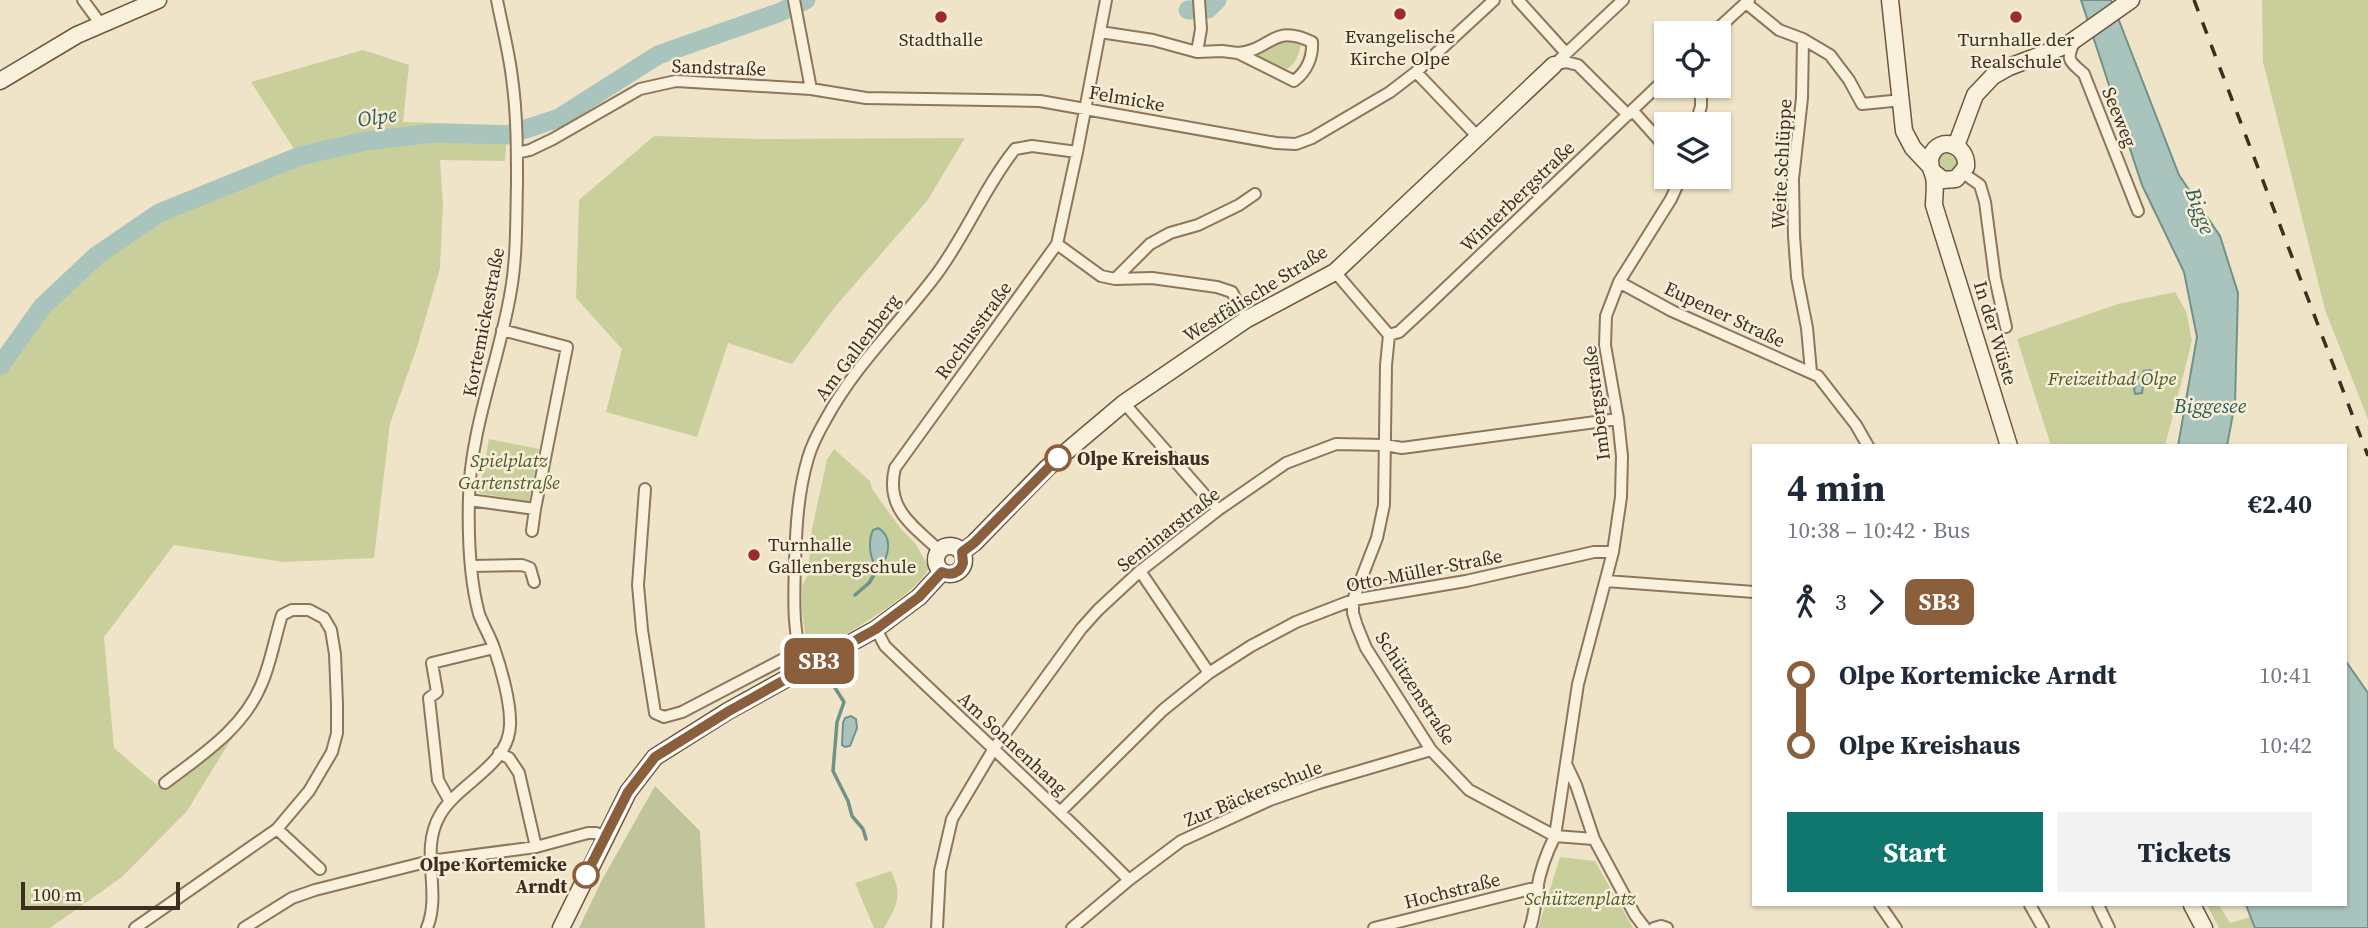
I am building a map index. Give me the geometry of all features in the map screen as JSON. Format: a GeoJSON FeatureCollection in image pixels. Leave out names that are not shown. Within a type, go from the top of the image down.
{"type":"FeatureCollection","features":[{"type":"Feature","properties":{"kind":"street"},"geometry":{"type":"LineString","coordinates":[[83,0],[100,23]]}},
{"type":"Feature","properties":{"kind":"street"},"geometry":{"type":"LineString","coordinates":[[0,80],[100,23],[158,0]]}},
{"type":"Feature","properties":{"kind":"street","name":"Kortemickestraße"},"geometry":{"type":"LineString","coordinates":[[497,0],[512,78],[516,121],[516,247],[511,291],[473,456],[469,500],[472,566],[480,616],[494,648],[505,690],[510,726],[506,742],[499,753]]}},
{"type":"Feature","properties":{"kind":"street"},"geometry":{"type":"LineString","coordinates":[[794,0],[811,89]]}},
{"type":"Feature","properties":{"kind":"street","name":"Rochusstraße"},"geometry":{"type":"LineString","coordinates":[[939,550],[917,529],[894,500],[892,480],[895,468],[1057,244],[1106,0]]}},
{"type":"Feature","properties":{"kind":"street"},"geometry":{"type":"LineString","coordinates":[[1197,51],[1201,33],[1199,0]]}},
{"type":"Feature","properties":{"kind":"street","name":"Felmicke"},"geometry":{"type":"LineString","coordinates":[[811,89],[866,98],[1040,101],[1276,143],[1296,144],[1312,138],[1391,92],[1494,0]]}},
{"type":"Feature","properties":{"kind":"street"},"geometry":{"type":"LineString","coordinates":[[1518,0],[1560,59],[1578,65],[1654,136]]}},
{"type":"Feature","properties":{"kind":"street","name":"Westfälische Straße"},"geometry":{"type":"LineString","coordinates":[[962,552],[1047,468],[1124,404],[1247,318],[1335,272],[1623,0]]}},
{"type":"Feature","properties":{"kind":"street"},"geometry":{"type":"LineString","coordinates":[[1890,0],[1906,138],[1943,180],[1958,176],[1980,186],[2006,327]]}},
{"type":"Feature","properties":{"kind":"street"},"geometry":{"type":"LineString","coordinates":[[1726,21],[1747,2],[1779,30],[1803,39],[1830,55],[1849,80],[1862,104],[1902,100]]}},
{"type":"Feature","properties":{"kind":"street"},"geometry":{"type":"LineString","coordinates":[[1956,146],[1975,94],[1993,76],[2009,66],[2075,41],[2127,3]]}},
{"type":"Feature","properties":{"kind":"street"},"geometry":{"type":"LineString","coordinates":[[1100,32],[1153,40],[1197,51],[1238,53],[1282,34],[1297,35],[1312,43],[1313,52],[1303,74],[1294,81],[1238,53]]}},
{"type":"Feature","properties":{"kind":"street","name":"Weite Schlüppe"},"geometry":{"type":"LineString","coordinates":[[1803,39],[1802,99],[1793,180],[1794,236],[1797,276],[1815,374]]}},
{"type":"Feature","properties":{"kind":"street"},"geometry":{"type":"LineString","coordinates":[[1578,41],[1578,65]]}},
{"type":"Feature","properties":{"kind":"street","name":"Seeweg"},"geometry":{"type":"LineString","coordinates":[[2075,41],[2068,54],[2069,60],[2084,75],[2138,211]]}},
{"type":"Feature","properties":{"kind":"street"},"geometry":{"type":"LineString","coordinates":[[1416,72],[1477,136]]}},
{"type":"Feature","properties":{"kind":"street","name":"Sandstraße"},"geometry":{"type":"LineString","coordinates":[[517,148],[530,150],[640,89],[662,83],[691,81],[811,89]]}},
{"type":"Feature","properties":{"kind":"street","name":"Winterbergstraße"},"geometry":{"type":"LineString","coordinates":[[1389,335],[1399,332],[1654,90]]}},
{"type":"Feature","properties":{"kind":"street"},"geometry":{"type":"LineString","coordinates":[[1902,100],[1913,131],[1921,140],[1936,148]]}},
{"type":"Feature","properties":{"kind":"street"},"geometry":{"type":"LineString","coordinates":[[1931,169],[1930,159],[1936,148],[1946,144],[1956,146],[1966,161],[1958,176]]}},
{"type":"Feature","properties":{"kind":"street","name":"Am Gallenberg"},"geometry":{"type":"LineString","coordinates":[[802,661],[794,618],[796,522],[809,455],[841,392],[881,339],[937,274],[995,175],[1015,149],[1032,146],[1077,152]]}},
{"type":"Feature","properties":{"kind":"street","name":"In der Wüste"},"geometry":{"type":"LineString","coordinates":[[1931,169],[1935,182],[1936,214],[2008,444]]}},
{"type":"Feature","properties":{"kind":"street","name":"In der Wüste"},"geometry":{"type":"LineString","coordinates":[[1943,232],[1943,202],[1948,186],[1958,176]]}},
{"type":"Feature","properties":{"kind":"street","name":"Imbergstraße"},"geometry":{"type":"LineString","coordinates":[[1531,928],[1538,887],[1555,836],[1578,684],[1613,552],[1621,482],[1618,419],[1605,345],[1606,316],[1619,282],[1676,189]]}},
{"type":"Feature","properties":{"kind":"street"},"geometry":{"type":"LineString","coordinates":[[1115,279],[1150,244],[1170,233],[1198,225],[1255,194]]}},
{"type":"Feature","properties":{"kind":"street"},"geometry":{"type":"LineString","coordinates":[[1057,244],[1101,276],[1115,279],[1152,278],[1217,287],[1232,292],[1241,309]]}},
{"type":"Feature","properties":{"kind":"street"},"geometry":{"type":"LineString","coordinates":[[1335,272],[1389,335],[1386,365],[1384,505],[1377,538],[1353,600]]}},
{"type":"Feature","properties":{"kind":"street","name":"Eupener Straße"},"geometry":{"type":"LineString","coordinates":[[1619,282],[1672,311],[1815,374]]}},
{"type":"Feature","properties":{"kind":"street"},"geometry":{"type":"LineString","coordinates":[[502,330],[567,347],[531,530]]}},
{"type":"Feature","properties":{"kind":"street"},"geometry":{"type":"LineString","coordinates":[[1815,374],[1850,416],[1867,444]]}},
{"type":"Feature","properties":{"kind":"street"},"geometry":{"type":"LineString","coordinates":[[1124,404],[1218,510]]}},
{"type":"Feature","properties":{"kind":"street","name":"Seminarstraße"},"geometry":{"type":"LineString","coordinates":[[937,928],[940,871],[952,819],[993,750],[1080,629],[1140,571],[1218,510],[1286,463],[1336,444],[1402,448],[1618,419]]}},
{"type":"Feature","properties":{"kind":"street"},"geometry":{"type":"LineString","coordinates":[[645,489],[638,585],[639,609],[655,713],[664,717],[682,712],[795,653],[802,661]]}},
{"type":"Feature","properties":{"kind":"street"},"geometry":{"type":"LineString","coordinates":[[469,500],[535,509]]}},
{"type":"Feature","properties":{"kind":"street"},"geometry":{"type":"LineString","coordinates":[[949,545],[962,552],[963,563],[959,570],[950,574],[942,572],[935,562],[939,550],[949,545]]}},
{"type":"Feature","properties":{"kind":"street","name":"Otto-Müller-Straße"},"geometry":{"type":"LineString","coordinates":[[1061,811],[1163,710],[1209,673],[1296,622],[1353,600],[1466,580],[1594,552],[1613,552]]}},
{"type":"Feature","properties":{"kind":"street"},"geometry":{"type":"LineString","coordinates":[[472,566],[522,565],[530,568],[534,582]]}},
{"type":"Feature","properties":{"kind":"street"},"geometry":{"type":"LineString","coordinates":[[1140,571],[1209,673]]}},
{"type":"Feature","properties":{"kind":"street"},"geometry":{"type":"LineString","coordinates":[[561,928],[628,792],[655,757],[802,661],[876,629],[919,597],[942,572]]}},
{"type":"Feature","properties":{"kind":"street"},"geometry":{"type":"LineString","coordinates":[[1606,581],[1752,592]]}},
{"type":"Feature","properties":{"kind":"street","name":"Schützenstraße"},"geometry":{"type":"LineString","coordinates":[[1353,600],[1353,613],[1366,648],[1431,750],[1469,790],[1555,836]]}},
{"type":"Feature","properties":{"kind":"street"},"geometry":{"type":"LineString","coordinates":[[135,928],[277,829],[309,791],[324,768],[337,733],[335,654],[331,630],[324,618],[309,610],[292,610],[282,615],[263,681],[244,713],[221,740],[165,783]]}},
{"type":"Feature","properties":{"kind":"street","name":"Am Sonnenhang"},"geometry":{"type":"LineString","coordinates":[[876,629],[885,646],[1061,811],[1129,880]]}},
{"type":"Feature","properties":{"kind":"street"},"geometry":{"type":"LineString","coordinates":[[449,800],[438,780],[429,698],[437,692],[432,663],[494,648]]}},
{"type":"Feature","properties":{"kind":"street","name":"Zur Bäckerschule"},"geometry":{"type":"LineString","coordinates":[[1072,928],[1181,841],[1270,800],[1431,750]]}},
{"type":"Feature","properties":{"kind":"street"},"geometry":{"type":"LineString","coordinates":[[427,928],[434,898],[430,861],[431,831],[449,800],[491,764],[499,753],[509,758],[519,773],[536,847]]}},
{"type":"Feature","properties":{"kind":"street","name":"Imbergstraße"},"geometry":{"type":"LineString","coordinates":[[1567,765],[1594,839],[1635,915],[1645,928]]}},
{"type":"Feature","properties":{"kind":"street"},"geometry":{"type":"LineString","coordinates":[[277,829],[320,869]]}},
{"type":"Feature","properties":{"kind":"street"},"geometry":{"type":"LineString","coordinates":[[244,928],[292,898],[315,890],[430,861],[536,847],[588,834],[605,836]]}},
{"type":"Feature","properties":{"kind":"street"},"geometry":{"type":"LineString","coordinates":[[1555,836],[1594,839]]}},
{"type":"Feature","properties":{"kind":"street","name":"Hochstraße"},"geometry":{"type":"LineString","coordinates":[[1374,928],[1538,887]]}},
{"type":"Feature","properties":{"kind":"street"},"geometry":{"type":"LineString","coordinates":[[1881,906],[1896,928]]}},
{"type":"Feature","properties":{"kind":"street"},"geometry":{"type":"LineString","coordinates":[[2031,906],[2043,928]]}},
{"type":"Feature","properties":{"kind":"street"},"geometry":{"type":"LineString","coordinates":[[2098,906],[2109,928]]}},
{"type":"Feature","properties":{"kind":"street"},"geometry":{"type":"LineString","coordinates":[[2193,906],[2204,928]]}},
{"type":"Feature","properties":{"kind":"street"},"geometry":{"type":"LineString","coordinates":[[1654,928],[1667,928]]}},
{"type":"Feature","properties":{"kind":"green space"},"geometry":{"type":"Polygon","coordinates":[[[2262,0],[2368,0],[2368,419],[2325,310],[2263,62],[2262,0]]]}},
{"type":"Feature","properties":{"kind":"green space"},"geometry":{"type":"Polygon","coordinates":[[[1282,36],[1302,40],[1297,58],[1288,68],[1284,70],[1252,55],[1282,36]]]}},
{"type":"Feature","properties":{"kind":"green space"},"geometry":{"type":"Polygon","coordinates":[[[363,50],[409,65],[403,122],[505,125],[507,134],[505,161],[440,160],[443,205],[440,268],[418,344],[390,424],[374,558],[283,562],[174,545],[104,637],[114,748],[164,791],[237,730],[187,811],[122,877],[50,928],[0,928],[0,357],[39,305],[92,253],[158,207],[296,152],[251,82],[363,50]]]}},
{"type":"Feature","properties":{"kind":"green space"},"geometry":{"type":"Polygon","coordinates":[[[654,136],[761,139],[965,138],[927,201],[835,307],[792,364],[728,343],[697,437],[606,412],[622,349],[576,298],[579,200],[654,136]]]}},
{"type":"Feature","properties":{"kind":"green space"},"geometry":{"type":"Polygon","coordinates":[[[1944,153],[1952,153],[1957,162],[1955,169],[1944,171],[1939,166],[1939,158],[1944,153]]]}},
{"type":"Feature","properties":{"kind":"green space","name":"Freizeitbad Olpe"},"geometry":{"type":"Polygon","coordinates":[[[2175,292],[2186,311],[2192,341],[2166,444],[2050,444],[2017,339],[2118,304],[2175,292]]]}},
{"type":"Feature","properties":{"kind":"green space","name":"Spielplatz Gartenstraße"},"geometry":{"type":"Polygon","coordinates":[[[489,439],[539,449],[529,502],[479,493],[489,439]]]}},
{"type":"Feature","properties":{"kind":"green space"},"geometry":{"type":"Polygon","coordinates":[[[834,449],[870,481],[872,489],[901,529],[915,543],[929,567],[922,578],[896,602],[815,653],[807,648],[802,612],[802,585],[808,575],[812,529],[827,460],[834,449]]]}},
{"type":"Feature","properties":{"kind":"green space"},"geometry":{"type":"Polygon","coordinates":[[[655,786],[700,831],[705,928],[579,928],[602,880],[655,786]]]}},
{"type":"Feature","properties":{"kind":"green space","name":"Schützenplatz"},"geometry":{"type":"Polygon","coordinates":[[[1560,857],[1595,861],[1633,928],[1538,928],[1560,857]]]}},
{"type":"Feature","properties":{"kind":"green space"},"geometry":{"type":"Polygon","coordinates":[[[891,871],[897,887],[895,907],[884,928],[874,928],[855,883],[891,871]]]}},
{"type":"Feature","properties":{"kind":"green space"},"geometry":{"type":"Polygon","coordinates":[[[2208,906],[2220,906],[2230,923],[2250,917],[2255,928],[2219,928],[2208,906]]]}},
{"type":"Feature","properties":{"kind":"water","name":"Biggesee"},"geometry":{"type":"Polygon","coordinates":[[[2081,0],[2111,0],[2179,175],[2220,236],[2238,293],[2235,403],[2227,444],[2178,444],[2197,337],[2184,272],[2142,185],[2081,0]]]}},
{"type":"Feature","properties":{"kind":"water"},"geometry":{"type":"Polygon","coordinates":[[[2150,370],[2154,373],[2154,382],[2143,386],[2142,393],[2135,394],[2134,389],[2138,383],[2133,383],[2131,378],[2140,377],[2144,371],[2150,370]]]}},
{"type":"Feature","properties":{"kind":"water"},"geometry":{"type":"Polygon","coordinates":[[[878,528],[886,536],[888,547],[885,559],[878,568],[871,555],[870,545],[871,534],[878,528]]]}},
{"type":"Feature","properties":{"kind":"water"},"geometry":{"type":"Polygon","coordinates":[[[2347,663],[2368,693],[2368,928],[2255,928],[2246,906],[2347,906],[2347,663]]]}},
{"type":"Feature","properties":{"kind":"water"},"geometry":{"type":"Polygon","coordinates":[[[851,716],[856,719],[857,728],[850,746],[845,747],[842,745],[843,723],[845,718],[851,716]]]}},
{"type":"Feature","properties":{"kind":"waterway","name":"Olpe"},"geometry":{"type":"LineString","coordinates":[[0,366],[42,307],[96,256],[159,213],[300,156],[366,141],[433,133],[507,135],[559,118],[658,55],[778,13],[806,0]]}},
{"type":"Feature","properties":{"kind":"waterway","name":"Olpe"},"geometry":{"type":"LineString","coordinates":[[1188,10],[1208,9],[1217,0]]}},
{"type":"Feature","properties":{"kind":"waterway"},"geometry":{"type":"LineString","coordinates":[[855,595],[869,583],[878,568]]}},
{"type":"Feature","properties":{"kind":"waterway"},"geometry":{"type":"LineString","coordinates":[[830,680],[844,702],[837,722],[833,771],[848,801],[852,816],[863,829],[866,839]]}},
{"type":"Feature","properties":{"kind":"railway"},"geometry":{"type":"LineString","coordinates":[[2194,0],[2368,456]]}},
{"type":"Feature","properties":{"kind":"bus line","name":"SB3"},"geometry":{"type":"LineString","coordinates":[[586,875],[628,792],[655,757],[729,711],[876,629],[919,597],[942,572],[950,574],[959,570],[964,559],[962,552],[1058,458]]}},
{"type":"Feature","properties":{"kind":"place","name":"Evangelische Kirche Olpe"},"geometry":{"type":"Point","coordinates":[1400,14]}},
{"type":"Feature","properties":{"kind":"place","name":"Stadthalle"},"geometry":{"type":"Point","coordinates":[941,17]}},
{"type":"Feature","properties":{"kind":"place","name":"Turnhalle der Realschule"},"geometry":{"type":"Point","coordinates":[2016,17]}},
{"type":"Feature","properties":{"kind":"place","name":"Olpe Kreishaus"},"geometry":{"type":"Point","coordinates":[1058,458]}},
{"type":"Feature","properties":{"kind":"place","name":"Turnhalle Gallenbergschule"},"geometry":{"type":"Point","coordinates":[754,555]}},
{"type":"Feature","properties":{"kind":"place","name":"Olpe Kortemicke Arndt"},"geometry":{"type":"Point","coordinates":[586,875]}},
{"type":"Feature","properties":{"kind":"water label","name":"Bigge"},"geometry":{"type":"Point","coordinates":[2200,211]}}]}
